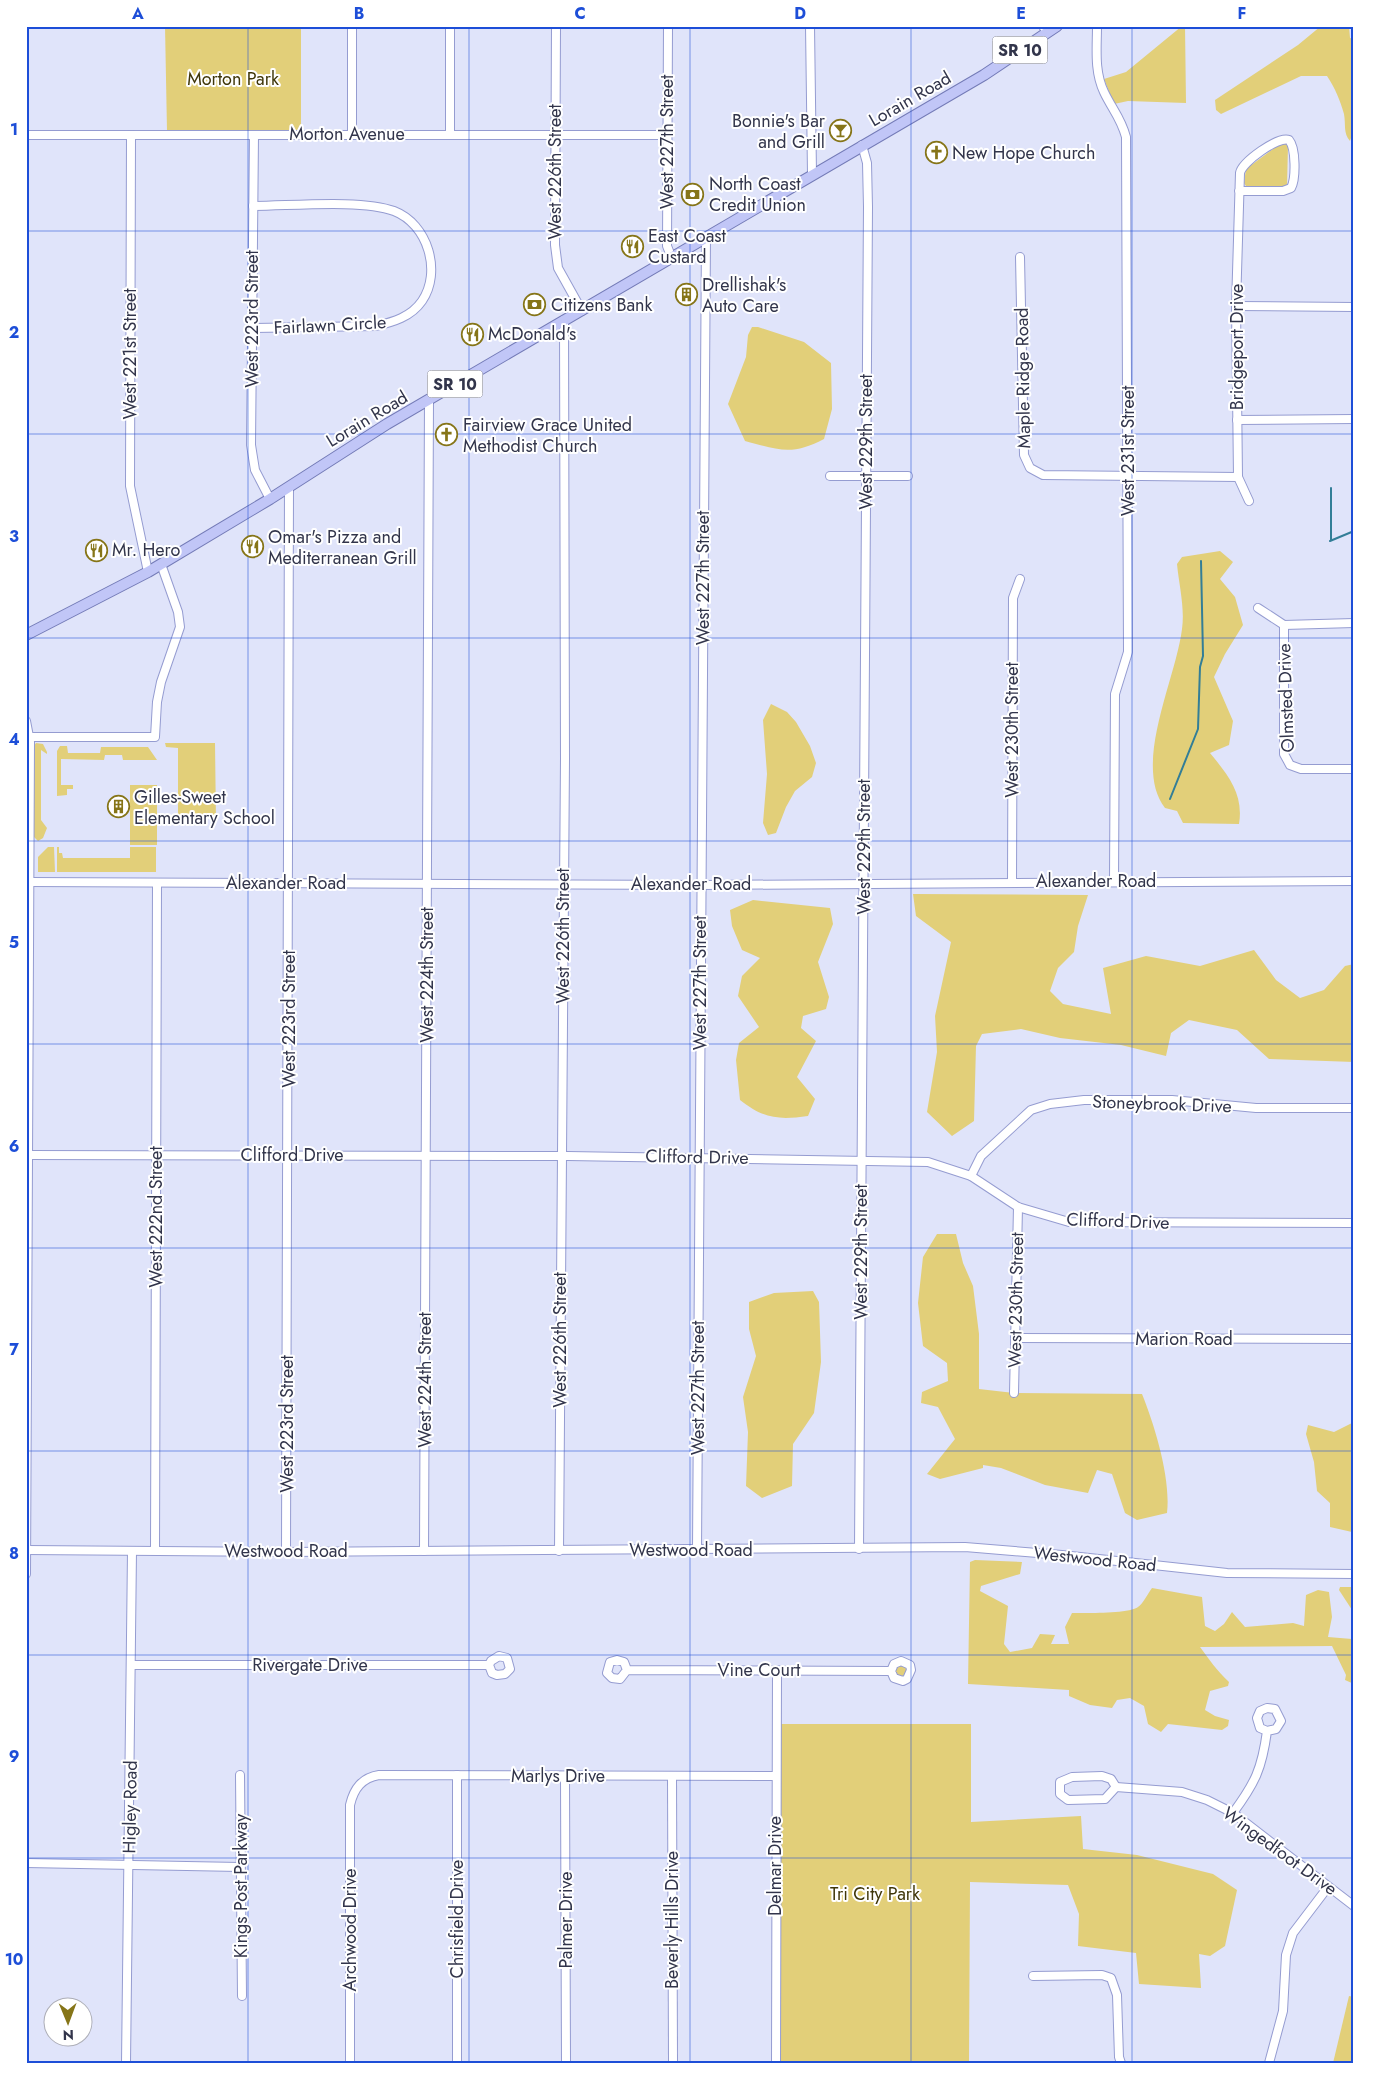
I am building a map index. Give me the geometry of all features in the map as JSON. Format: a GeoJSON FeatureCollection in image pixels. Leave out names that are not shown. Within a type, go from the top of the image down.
{"type":"FeatureCollection","features":[{"type":"Feature","properties":{"kind":"main road","name":"Lorain Road"},"geometry":{"type":"LineString","coordinates":[[26,635],[148,572],[270,499],[355,444],[582,311],[671,256],[984,74],[1045,30],[1056,26]]}},
{"type":"Feature","properties":{"kind":"street"},"geometry":{"type":"LineString","coordinates":[[352,26],[352,134]]}},
{"type":"Feature","properties":{"kind":"street"},"geometry":{"type":"LineString","coordinates":[[450,26],[450,134]]}},
{"type":"Feature","properties":{"kind":"street","name":"West 226th Street"},"geometry":{"type":"LineString","coordinates":[[556,26],[555,245],[557,263],[582,311]]}},
{"type":"Feature","properties":{"kind":"street","name":"West 227th Street"},"geometry":{"type":"LineString","coordinates":[[668,26],[667,246],[671,256]]}},
{"type":"Feature","properties":{"kind":"street"},"geometry":{"type":"LineString","coordinates":[[810,26],[812,174]]}},
{"type":"Feature","properties":{"kind":"street","name":"West 231st Street"},"geometry":{"type":"LineString","coordinates":[[1097,26],[1097,71],[1104,92],[1122,122],[1126,137],[1128,652],[1115,694],[1114,881]]}},
{"type":"Feature","properties":{"kind":"street","name":"Morton Avenue"},"geometry":{"type":"LineString","coordinates":[[26,134],[131,136],[352,134],[667,135]]}},
{"type":"Feature","properties":{"kind":"street","name":"West 223rd Street"},"geometry":{"type":"LineString","coordinates":[[254,135],[252,455],[255,470],[270,499]]}},
{"type":"Feature","properties":{"kind":"street","name":"West 221st Street"},"geometry":{"type":"LineString","coordinates":[[131,136],[130,486],[148,572]]}},
{"type":"Feature","properties":{"kind":"street","name":"Bridgeport Drive"},"geometry":{"type":"LineString","coordinates":[[1239,191],[1283,191],[1290,188],[1293,181],[1293,148],[1289,140],[1279,139],[1241,168],[1239,191],[1236,306],[1238,477],[1249,501]]}},
{"type":"Feature","properties":{"kind":"street","name":"West 229th Street"},"geometry":{"type":"LineString","coordinates":[[859,1549],[868,163],[862,145]]}},
{"type":"Feature","properties":{"kind":"street","name":"Fairlawn Circle"},"geometry":{"type":"LineString","coordinates":[[252,328],[376,326],[395,321],[408,314],[422,301],[430,283],[431,267],[430,253],[423,236],[410,221],[395,211],[370,205],[253,206]]}},
{"type":"Feature","properties":{"kind":"street","name":"West 227th Street"},"geometry":{"type":"LineString","coordinates":[[697,1550],[706,237]]}},
{"type":"Feature","properties":{"kind":"street","name":"Maple Ridge Road"},"geometry":{"type":"LineString","coordinates":[[1020,257],[1024,455],[1030,468],[1043,474],[1238,477]]}},
{"type":"Feature","properties":{"kind":"street"},"geometry":{"type":"LineString","coordinates":[[1236,306],[1354,307]]}},
{"type":"Feature","properties":{"kind":"street","name":"West 226th Street"},"geometry":{"type":"LineString","coordinates":[[559,1550],[564,320]]}},
{"type":"Feature","properties":{"kind":"street","name":"West 224th Street"},"geometry":{"type":"LineString","coordinates":[[424,1550],[429,400]]}},
{"type":"Feature","properties":{"kind":"street"},"geometry":{"type":"LineString","coordinates":[[1237,420],[1354,419]]}},
{"type":"Feature","properties":{"kind":"street"},"geometry":{"type":"LineString","coordinates":[[830,476],[908,476]]}},
{"type":"Feature","properties":{"kind":"street","name":"West 223rd Street"},"geometry":{"type":"LineString","coordinates":[[286,1552],[289,487]]}},
{"type":"Feature","properties":{"kind":"street"},"geometry":{"type":"LineString","coordinates":[[30,737],[155,737],[157,702],[161,682],[180,627],[178,612],[161,564]]}},
{"type":"Feature","properties":{"kind":"street","name":"West 230th Street"},"geometry":{"type":"LineString","coordinates":[[1012,882],[1013,598],[1020,579]]}},
{"type":"Feature","properties":{"kind":"street"},"geometry":{"type":"LineString","coordinates":[[1258,608],[1284,625],[1354,624]]}},
{"type":"Feature","properties":{"kind":"street","name":"Olmsted Drive"},"geometry":{"type":"LineString","coordinates":[[1284,625],[1284,754],[1290,765],[1301,769],[1354,769]]}},
{"type":"Feature","properties":{"kind":"street"},"geometry":{"type":"LineString","coordinates":[[26,721],[30,737],[26,1574]]}},
{"type":"Feature","properties":{"kind":"street","name":"Alexander Road"},"geometry":{"type":"LineString","coordinates":[[29,882],[701,885],[864,884],[880,882],[1354,881]]}},
{"type":"Feature","properties":{"kind":"street","name":"West 222nd Street"},"geometry":{"type":"LineString","coordinates":[[155,1550],[156,883]]}},
{"type":"Feature","properties":{"kind":"street","name":"Stoneybrook Drive"},"geometry":{"type":"LineString","coordinates":[[971,1176],[981,1156],[1031,1110],[1050,1104],[1084,1100],[1172,1100],[1256,1108],[1354,1108]]}},
{"type":"Feature","properties":{"kind":"street","name":"Clifford Drive"},"geometry":{"type":"LineString","coordinates":[[27,1155],[699,1157],[928,1162],[971,1176],[1018,1207],[1069,1222],[1354,1223]]}},
{"type":"Feature","properties":{"kind":"street","name":"West 230th Street"},"geometry":{"type":"LineString","coordinates":[[1014,1393],[1018,1207]]}},
{"type":"Feature","properties":{"kind":"street","name":"Marion Road"},"geometry":{"type":"LineString","coordinates":[[1015,1338],[1354,1339]]}},
{"type":"Feature","properties":{"kind":"street","name":"Westwood Road"},"geometry":{"type":"LineString","coordinates":[[27,1550],[286,1552],[965,1547],[1062,1554],[1227,1573],[1354,1574]]}},
{"type":"Feature","properties":{"kind":"street","name":"Higley Road"},"geometry":{"type":"LineString","coordinates":[[126,2063],[132,1551]]}},
{"type":"Feature","properties":{"kind":"street","name":"Rivergate Drive"},"geometry":{"type":"LineString","coordinates":[[131,1665],[489,1666]]}},
{"type":"Feature","properties":{"kind":"street","name":"Vine Court"},"geometry":{"type":"LineString","coordinates":[[627,1670],[891,1671]]}},
{"type":"Feature","properties":{"kind":"street","name":"Delmar Drive"},"geometry":{"type":"LineString","coordinates":[[776,2063],[775,1776],[777,1670]]}},
{"type":"Feature","properties":{"kind":"street"},"geometry":{"type":"LineString","coordinates":[[1233,1813],[1253,1785],[1262,1764],[1267,1731]]}},
{"type":"Feature","properties":{"kind":"street","name":"Kings Post Parkway"},"geometry":{"type":"LineString","coordinates":[[240,1775],[242,1996]]}},
{"type":"Feature","properties":{"kind":"street","name":"Marlys Drive"},"geometry":{"type":"LineString","coordinates":[[352,1798],[355,1790],[364,1780],[379,1775],[565,1777],[775,1776]]}},
{"type":"Feature","properties":{"kind":"street","name":"Chrisfield Drive"},"geometry":{"type":"LineString","coordinates":[[457,1775],[458,2063]]}},
{"type":"Feature","properties":{"kind":"street","name":"Beverly Hills Drive"},"geometry":{"type":"LineString","coordinates":[[672,1776],[673,2063]]}},
{"type":"Feature","properties":{"kind":"street","name":"Wingedfoot Drive"},"geometry":{"type":"LineString","coordinates":[[1102,1776],[1111,1779],[1116,1787],[1105,1799],[1068,1800],[1063,1798],[1059,1788],[1060,1782],[1072,1777],[1102,1776]]}},
{"type":"Feature","properties":{"kind":"street","name":"Palmer Drive"},"geometry":{"type":"LineString","coordinates":[[565,1777],[566,2063]]}},
{"type":"Feature","properties":{"kind":"street","name":"Wingedfoot Drive"},"geometry":{"type":"LineString","coordinates":[[1116,1787],[1182,1792],[1207,1800],[1233,1813],[1354,1906]]}},
{"type":"Feature","properties":{"kind":"street","name":"Archwood Drive"},"geometry":{"type":"LineString","coordinates":[[350,2063],[352,1798]]}},
{"type":"Feature","properties":{"kind":"street"},"geometry":{"type":"LineString","coordinates":[[26,1863],[240,1867]]}},
{"type":"Feature","properties":{"kind":"street"},"geometry":{"type":"LineString","coordinates":[[1269,2063],[1283,2012],[1286,1955],[1292,1933],[1328,1887]]}},
{"type":"Feature","properties":{"kind":"street"},"geometry":{"type":"LineString","coordinates":[[1032,1976],[1102,1975],[1111,1978],[1117,1995],[1118,2057],[1121,2063]]}},
{"type":"Feature","properties":{"kind":"green space","name":"Morton Park"},"geometry":{"type":"Polygon","coordinates":[[[165,26],[301,26],[301,131],[167,131],[165,26]]]}},
{"type":"Feature","properties":{"kind":"green space"},"geometry":{"type":"Polygon","coordinates":[[[1182,26],[1185,26],[1186,103],[1128,101],[1114,104],[1104,79],[1126,72],[1182,26]]]}},
{"type":"Feature","properties":{"kind":"green space"},"geometry":{"type":"Polygon","coordinates":[[[1321,26],[1349,26],[1350,38],[1354,39],[1354,129],[1350,141],[1346,132],[1341,104],[1327,76],[1301,76],[1221,114],[1216,110],[1215,100],[1298,45],[1321,26]]]}},
{"type":"Feature","properties":{"kind":"green space"},"geometry":{"type":"Polygon","coordinates":[[[1281,143],[1286,143],[1288,146],[1287,186],[1246,186],[1244,183],[1246,169],[1281,143]]]}},
{"type":"Feature","properties":{"kind":"green space"},"geometry":{"type":"Polygon","coordinates":[[[752,327],[758,327],[804,342],[831,363],[832,409],[824,439],[803,448],[785,450],[745,441],[728,404],[746,357],[748,335],[752,327]]]}},
{"type":"Feature","properties":{"kind":"green space"},"geometry":{"type":"Polygon","coordinates":[[[1220,551],[1233,562],[1220,579],[1235,597],[1243,625],[1225,654],[1214,677],[1233,721],[1229,745],[1210,753],[1223,769],[1237,794],[1240,813],[1239,824],[1183,823],[1177,811],[1165,808],[1156,790],[1153,769],[1154,746],[1159,721],[1178,649],[1183,621],[1177,564],[1182,557],[1220,551]]]}},
{"type":"Feature","properties":{"kind":"green space"},"geometry":{"type":"Polygon","coordinates":[[[771,704],[787,712],[796,722],[810,746],[816,763],[812,777],[795,791],[786,807],[776,833],[768,835],[763,823],[767,774],[763,720],[771,704]]]}},
{"type":"Feature","properties":{"kind":"green space"},"geometry":{"type":"Polygon","coordinates":[[[36,743],[43,744],[47,752],[47,754],[41,750],[41,820],[47,828],[43,838],[38,841],[34,837],[34,746],[36,743]]]}},
{"type":"Feature","properties":{"kind":"green space"},"geometry":{"type":"Polygon","coordinates":[[[165,743],[215,743],[216,822],[212,822],[211,816],[185,816],[185,822],[178,822],[178,748],[166,747],[165,743]]]}},
{"type":"Feature","properties":{"kind":"green space"},"geometry":{"type":"Polygon","coordinates":[[[60,746],[67,746],[68,753],[100,753],[101,747],[148,747],[157,760],[123,760],[122,755],[105,755],[104,760],[61,759],[61,785],[73,785],[73,789],[67,789],[67,795],[57,796],[57,751],[60,746]]]}},
{"type":"Feature","properties":{"kind":"green space"},"geometry":{"type":"Polygon","coordinates":[[[130,785],[157,785],[157,845],[130,845],[130,785]]]}},
{"type":"Feature","properties":{"kind":"green space"},"geometry":{"type":"Polygon","coordinates":[[[48,847],[54,847],[55,872],[38,872],[38,857],[48,847]]]}},
{"type":"Feature","properties":{"kind":"green space"},"geometry":{"type":"Polygon","coordinates":[[[57,847],[59,847],[59,853],[62,853],[63,858],[130,858],[130,847],[156,847],[156,872],[57,872],[57,847]]]}},
{"type":"Feature","properties":{"kind":"green space"},"geometry":{"type":"Polygon","coordinates":[[[913,894],[1088,895],[1078,926],[1074,952],[1058,968],[1050,991],[1063,1004],[1111,1014],[1103,968],[1146,956],[1200,966],[1254,950],[1276,980],[1300,998],[1324,990],[1345,966],[1354,964],[1354,1062],[1269,1059],[1237,1030],[1189,1020],[1171,1033],[1166,1056],[1121,1045],[1060,1038],[1021,1029],[982,1034],[976,1046],[974,1121],[952,1136],[927,1112],[937,1052],[935,1016],[951,942],[916,916],[913,894]]]}},
{"type":"Feature","properties":{"kind":"green space"},"geometry":{"type":"Polygon","coordinates":[[[753,900],[830,908],[833,924],[818,962],[829,997],[826,1009],[803,1016],[801,1028],[816,1041],[797,1077],[815,1099],[808,1116],[772,1117],[757,1111],[740,1100],[736,1060],[739,1043],[759,1027],[738,996],[742,976],[760,958],[742,950],[732,926],[730,910],[753,900]]]}},
{"type":"Feature","properties":{"kind":"green space"},"geometry":{"type":"Polygon","coordinates":[[[937,1234],[956,1234],[963,1263],[973,1286],[979,1334],[979,1389],[1014,1393],[1142,1394],[1161,1453],[1167,1485],[1167,1513],[1137,1520],[1125,1513],[1112,1474],[1097,1470],[1088,1493],[1045,1485],[1001,1468],[983,1465],[983,1468],[940,1479],[927,1474],[955,1439],[938,1407],[921,1403],[922,1392],[948,1381],[947,1363],[923,1346],[918,1303],[923,1257],[937,1234]]]}},
{"type":"Feature","properties":{"kind":"green space"},"geometry":{"type":"Polygon","coordinates":[[[813,1291],[819,1302],[821,1362],[814,1413],[793,1444],[792,1486],[762,1498],[746,1486],[748,1432],[743,1397],[756,1356],[749,1329],[749,1302],[774,1293],[813,1291]]]}},
{"type":"Feature","properties":{"kind":"green space"},"geometry":{"type":"Polygon","coordinates":[[[1354,1422],[1354,1519],[1352,1532],[1330,1527],[1330,1503],[1317,1491],[1314,1462],[1306,1434],[1308,1425],[1334,1432],[1354,1422]]]}},
{"type":"Feature","properties":{"kind":"green space"},"geometry":{"type":"Polygon","coordinates":[[[975,1560],[1022,1562],[1020,1574],[981,1586],[980,1591],[1008,1606],[1004,1644],[1010,1652],[1032,1648],[1040,1634],[1055,1635],[1051,1644],[1069,1644],[1065,1627],[1072,1613],[1106,1613],[1133,1609],[1142,1603],[1152,1588],[1202,1597],[1205,1626],[1215,1631],[1224,1624],[1232,1612],[1245,1627],[1293,1623],[1304,1626],[1306,1595],[1318,1590],[1329,1592],[1332,1617],[1328,1637],[1352,1639],[1354,1637],[1354,1684],[1345,1680],[1346,1675],[1332,1646],[1200,1647],[1229,1682],[1228,1686],[1210,1691],[1205,1710],[1215,1716],[1229,1720],[1228,1726],[1222,1730],[1168,1724],[1161,1732],[1148,1724],[1144,1706],[1130,1698],[1117,1700],[1112,1708],[1090,1705],[1069,1696],[1069,1690],[968,1684],[970,1562],[975,1560]]]}},
{"type":"Feature","properties":{"kind":"green space"},"geometry":{"type":"Polygon","coordinates":[[[1340,1587],[1354,1587],[1354,1613],[1339,1590],[1340,1587]]]}},
{"type":"Feature","properties":{"kind":"green space"},"geometry":{"type":"Polygon","coordinates":[[[901,1665],[907,1671],[901,1677],[895,1671],[901,1665]]]}},
{"type":"Feature","properties":{"kind":"green space","name":"Tri City Park"},"geometry":{"type":"Polygon","coordinates":[[[781,1724],[971,1724],[971,1822],[1081,1816],[1083,1849],[1137,1855],[1213,1874],[1237,1890],[1225,1946],[1210,1956],[1199,1954],[1201,1988],[1139,1984],[1136,1953],[1078,1946],[1079,1914],[1068,1885],[970,1882],[969,2063],[780,2063],[781,1724]]]}},
{"type":"Feature","properties":{"kind":"green space"},"geometry":{"type":"Polygon","coordinates":[[[1349,1996],[1354,1997],[1354,2063],[1333,2063],[1349,1996]]]}},
{"type":"Feature","properties":{"kind":"waterway"},"geometry":{"type":"LineString","coordinates":[[1331,488],[1331,540]]}},
{"type":"Feature","properties":{"kind":"waterway"},"geometry":{"type":"LineString","coordinates":[[1330,541],[1354,531]]}},
{"type":"Feature","properties":{"kind":"waterway"},"geometry":{"type":"LineString","coordinates":[[1170,799],[1198,729],[1200,667],[1203,656],[1201,561]]}},
{"type":"Feature","properties":{"kind":"place","name":"Bonnie's Bar and Grill"},"geometry":{"type":"Point","coordinates":[841,131]}},
{"type":"Feature","properties":{"kind":"place","name":"New Hope Church"},"geometry":{"type":"Point","coordinates":[936,153]}},
{"type":"Feature","properties":{"kind":"place","name":"North Coast Credit Union"},"geometry":{"type":"Point","coordinates":[693,194]}},
{"type":"Feature","properties":{"kind":"place","name":"East Coast Custard"},"geometry":{"type":"Point","coordinates":[632,246]}},
{"type":"Feature","properties":{"kind":"place","name":"Drellishak's Auto Care"},"geometry":{"type":"Point","coordinates":[686,295]}},
{"type":"Feature","properties":{"kind":"place","name":"Citizens Bank"},"geometry":{"type":"Point","coordinates":[535,305]}},
{"type":"Feature","properties":{"kind":"place","name":"McDonald's"},"geometry":{"type":"Point","coordinates":[472,334]}},
{"type":"Feature","properties":{"kind":"place","name":"Fairview Grace United Methodist Church"},"geometry":{"type":"Point","coordinates":[447,435]}},
{"type":"Feature","properties":{"kind":"place","name":"Omar's Pizza and Mediterranean Grill"},"geometry":{"type":"Point","coordinates":[252,547]}},
{"type":"Feature","properties":{"kind":"place","name":"Mr. Hero"},"geometry":{"type":"Point","coordinates":[96,550]}},
{"type":"Feature","properties":{"kind":"place","name":"Gilles-Sweet Elementary School"},"geometry":{"type":"Point","coordinates":[118,807]}}]}
